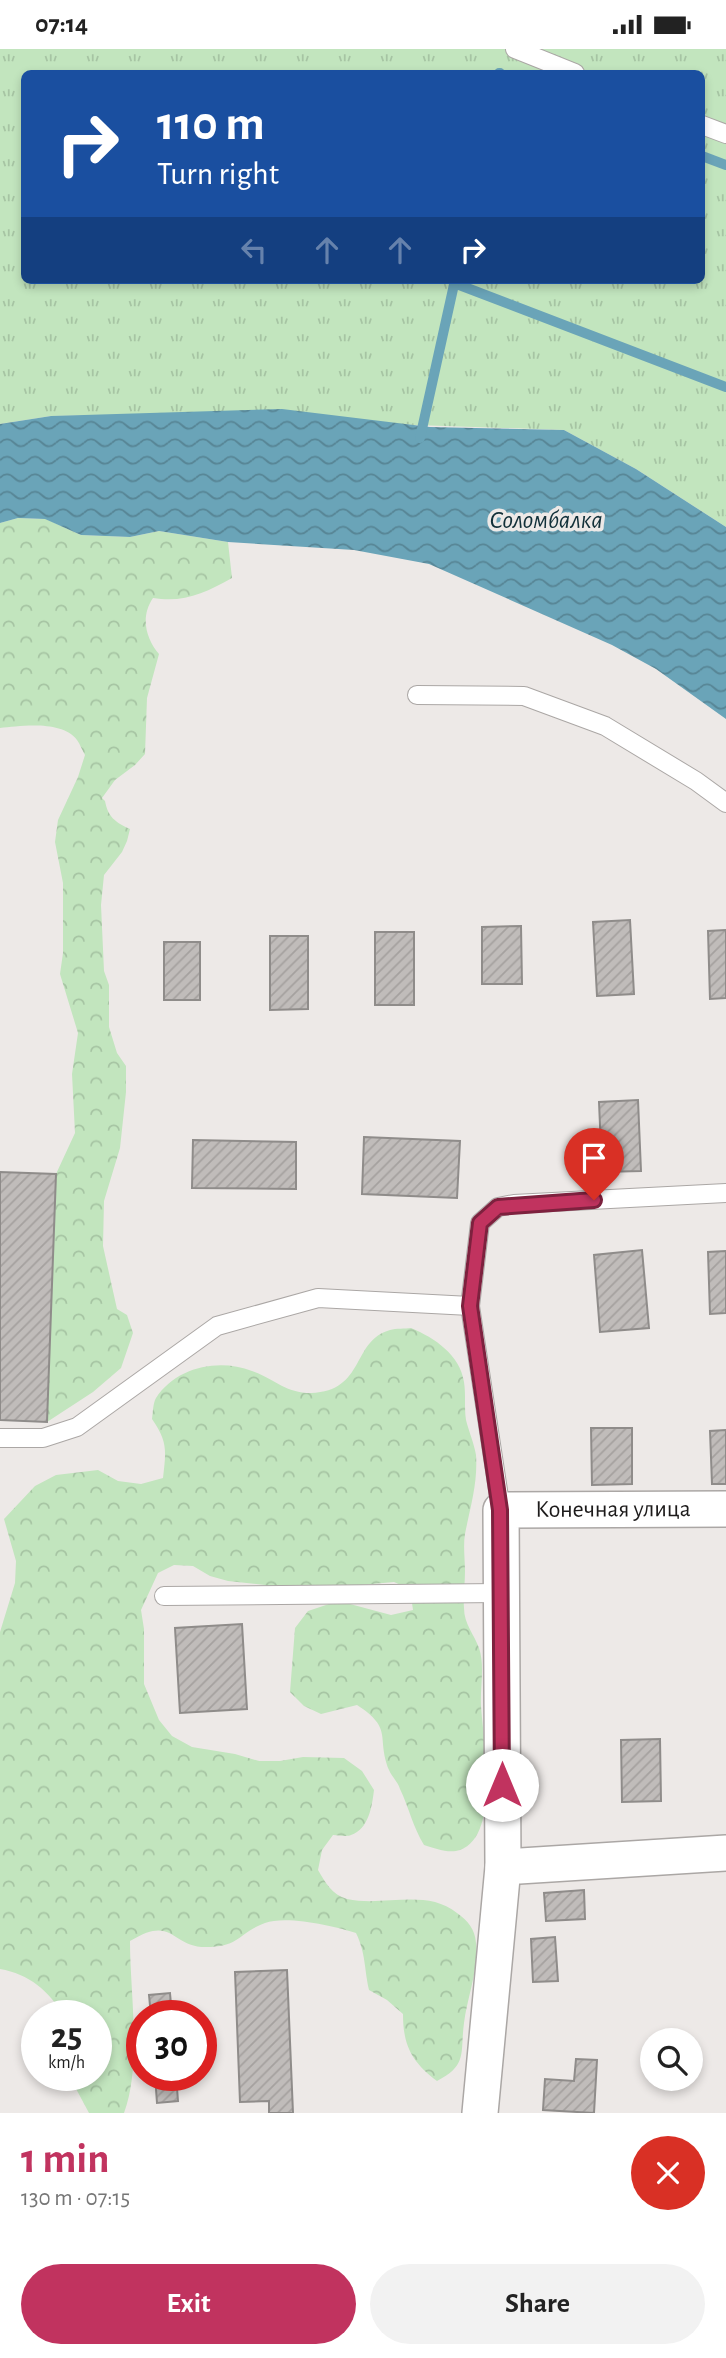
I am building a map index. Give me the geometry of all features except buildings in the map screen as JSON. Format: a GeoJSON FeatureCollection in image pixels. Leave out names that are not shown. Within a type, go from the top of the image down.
{"type":"FeatureCollection","features":[{"type":"Feature","properties":{"kind":"street","name":"Конечная улица"},"geometry":{"type":"LineString","coordinates":[[500,1510],[726,1509]]}},
{"type":"Feature","properties":{"kind":"street"},"geometry":{"type":"LineString","coordinates":[[480,2113],[503,1867],[500,1510]]}},
{"type":"Feature","properties":{"kind":"street"},"geometry":{"type":"LineString","coordinates":[[503,1867],[726,1853]]}},
{"type":"Feature","properties":{"kind":"lane"},"geometry":{"type":"LineString","coordinates":[[515,49],[568,70]]}},
{"type":"Feature","properties":{"kind":"lane"},"geometry":{"type":"LineString","coordinates":[[705,126],[726,134]]}},
{"type":"Feature","properties":{"kind":"lane"},"geometry":{"type":"LineString","coordinates":[[417,695],[524,696],[605,726],[696,781],[726,803]]}},
{"type":"Feature","properties":{"kind":"lane"},"geometry":{"type":"LineString","coordinates":[[500,1510],[470,1306],[480,1223],[498,1207],[726,1193]]}},
{"type":"Feature","properties":{"kind":"lane"},"geometry":{"type":"LineString","coordinates":[[0,1438],[43,1438],[77,1427],[217,1326],[229,1322],[318,1298],[470,1306]]}},
{"type":"Feature","properties":{"kind":"lane"},"geometry":{"type":"LineString","coordinates":[[164,1596],[501,1593]]}},
{"type":"Feature","properties":{"kind":"green space"},"geometry":{"type":"Polygon","coordinates":[[[0,49],[726,49],[726,527],[636,469],[564,430],[125,415],[51,416],[0,424],[0,49]]]}},
{"type":"Feature","properties":{"kind":"green space"},"geometry":{"type":"Polygon","coordinates":[[[18,518],[46,519],[81,535],[130,537],[159,531],[228,542],[232,578],[184,598],[153,598],[147,613],[146,628],[159,654],[147,698],[145,754],[115,780],[102,798],[113,818],[130,829],[122,852],[104,875],[101,905],[104,971],[109,985],[109,1027],[117,1053],[126,1066],[120,1148],[104,1201],[103,1246],[117,1309],[127,1315],[133,1333],[121,1368],[93,1392],[47,1422],[56,1174],[75,1133],[72,1074],[78,1033],[60,974],[63,953],[63,883],[55,842],[58,820],[85,755],[77,740],[62,729],[41,726],[0,728],[0,523],[18,518]]]}},
{"type":"Feature","properties":{"kind":"green space"},"geometry":{"type":"Polygon","coordinates":[[[411,1328],[437,1342],[452,1356],[462,1372],[466,1420],[476,1455],[475,1485],[464,1539],[464,1614],[479,1648],[482,1662],[481,1706],[487,1785],[481,1826],[473,1841],[456,1851],[424,1845],[399,1786],[389,1770],[382,1734],[376,1721],[357,1705],[321,1714],[304,1706],[290,1692],[295,1628],[308,1611],[329,1604],[350,1604],[391,1615],[413,1610],[410,1589],[394,1582],[284,1592],[265,1585],[210,1576],[193,1566],[174,1565],[158,1573],[141,1610],[144,1629],[144,1684],[159,1720],[172,1736],[192,1747],[259,1761],[303,1757],[344,1758],[362,1771],[374,1790],[366,1822],[351,1835],[333,1835],[322,1850],[318,1870],[337,1894],[347,1899],[432,1901],[457,1913],[470,1926],[475,1938],[476,1963],[461,2057],[454,2069],[437,2081],[415,2060],[407,2044],[403,2014],[387,2000],[369,1990],[363,1954],[356,1933],[310,1922],[274,1921],[256,1927],[226,1945],[206,1947],[194,1946],[164,1931],[155,1931],[130,1941],[133,2000],[126,2000],[126,2091],[130,2091],[124,2113],[89,2113],[77,2091],[112,2091],[112,2000],[53,2000],[29,1979],[0,1969],[0,1632],[15,1583],[16,1561],[4,1519],[35,1486],[56,1475],[98,1470],[118,1481],[141,1484],[163,1478],[165,1447],[152,1419],[154,1402],[165,1387],[186,1372],[226,1365],[260,1374],[294,1391],[311,1393],[329,1390],[350,1375],[369,1344],[392,1329],[411,1328]]]}},
{"type":"Feature","properties":{"kind":"water","name":"Соломбалка"},"geometry":{"type":"Polygon","coordinates":[[[282,409],[430,427],[564,430],[636,469],[726,527],[726,719],[656,669],[612,645],[429,564],[354,550],[228,542],[159,531],[130,537],[81,535],[45,519],[18,518],[0,523],[0,424],[51,416],[282,409]]]}},
{"type":"Feature","properties":{"kind":"waterway"},"geometry":{"type":"LineString","coordinates":[[705,157],[726,165]]}},
{"type":"Feature","properties":{"kind":"waterway"},"geometry":{"type":"LineString","coordinates":[[420,438],[454,284]]}},
{"type":"Feature","properties":{"kind":"waterway"},"geometry":{"type":"LineString","coordinates":[[457,284],[726,387]]}},
{"type":"Feature","properties":{"kind":"route"},"geometry":{"type":"LineString","coordinates":[[502,1785],[500,1510],[470,1306],[480,1223],[498,1207],[594,1200]]}}]}
